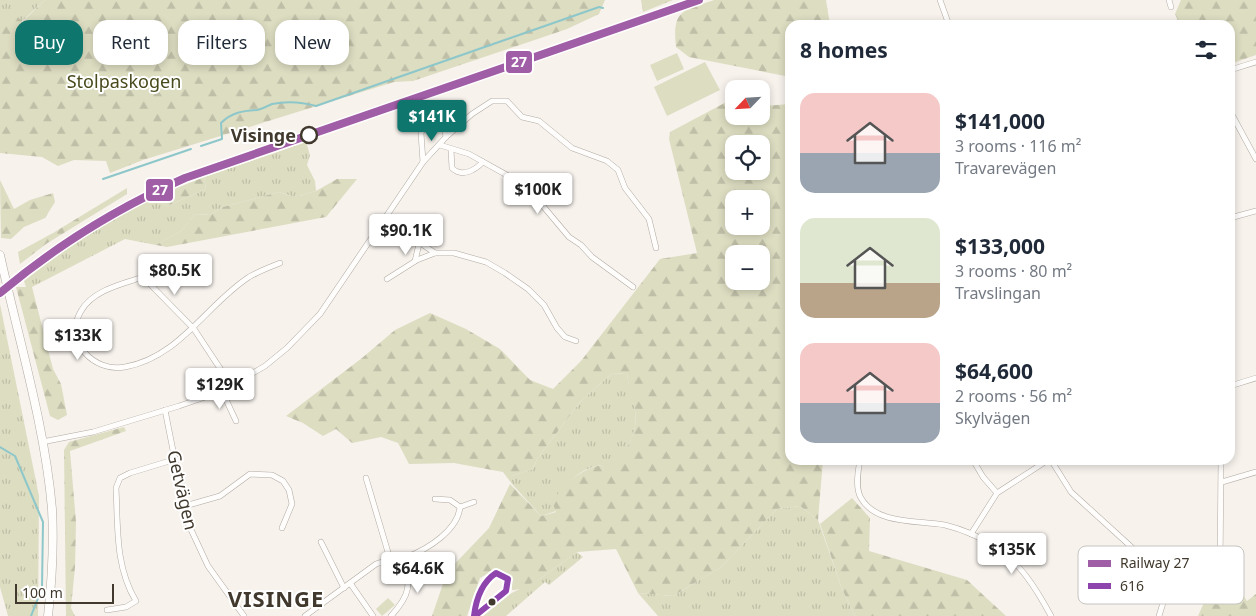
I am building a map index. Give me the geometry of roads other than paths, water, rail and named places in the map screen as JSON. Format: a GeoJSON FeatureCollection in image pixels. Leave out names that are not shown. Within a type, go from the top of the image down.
{"type":"FeatureCollection","features":[{"type":"Feature","properties":{"kind":"main road"},"geometry":{"type":"LineString","coordinates":[[0,255],[42,442],[52,508],[53,548],[48,616]]}},
{"type":"Feature","properties":{"kind":"street"},"geometry":{"type":"LineString","coordinates":[[940,0],[947,20]]}},
{"type":"Feature","properties":{"kind":"street"},"geometry":{"type":"LineString","coordinates":[[1169,0],[1171,7]]}},
{"type":"Feature","properties":{"kind":"street"},"geometry":{"type":"LineString","coordinates":[[1235,68],[1256,62]]}},
{"type":"Feature","properties":{"kind":"street"},"geometry":{"type":"LineString","coordinates":[[42,442],[94,432],[222,391],[265,366],[304,332],[320,314],[423,162],[446,137],[472,114],[492,101],[507,101],[522,117],[539,121],[572,148],[607,161],[618,170],[625,188],[649,219],[656,248]]}},
{"type":"Feature","properties":{"kind":"street"},"geometry":{"type":"LineString","coordinates":[[1235,120],[1256,159]]}},
{"type":"Feature","properties":{"kind":"street"},"geometry":{"type":"LineString","coordinates":[[423,162],[421,133],[425,125],[434,122],[440,124],[444,128],[446,137]]}},
{"type":"Feature","properties":{"kind":"street"},"geometry":{"type":"LineString","coordinates":[[440,145],[451,150],[469,154],[514,179],[532,193],[569,237],[581,245],[592,257],[633,287]]}},
{"type":"Feature","properties":{"kind":"street"},"geometry":{"type":"LineString","coordinates":[[451,150],[452,168],[458,172],[474,171],[484,162]]}},
{"type":"Feature","properties":{"kind":"street"},"geometry":{"type":"LineString","coordinates":[[1235,217],[1256,211]]}},
{"type":"Feature","properties":{"kind":"street"},"geometry":{"type":"LineString","coordinates":[[385,219],[419,244],[435,253]]}},
{"type":"Feature","properties":{"kind":"street"},"geometry":{"type":"LineString","coordinates":[[415,262],[419,244]]}},
{"type":"Feature","properties":{"kind":"street"},"geometry":{"type":"LineString","coordinates":[[387,279],[415,262],[435,253],[454,253],[486,262],[528,289],[544,305],[564,337],[576,341]]}},
{"type":"Feature","properties":{"kind":"street"},"geometry":{"type":"LineString","coordinates":[[231,385],[194,329],[143,277],[102,292],[81,310],[77,322],[77,337],[81,349],[89,359],[114,368],[142,363],[165,351],[194,329],[222,300],[248,278],[280,262]]}},
{"type":"Feature","properties":{"kind":"street"},"geometry":{"type":"LineString","coordinates":[[1235,384],[1256,378]]}},
{"type":"Feature","properties":{"kind":"street"},"geometry":{"type":"LineString","coordinates":[[222,391],[236,421]]}},
{"type":"Feature","properties":{"kind":"street","name":"Getvägen"},"geometry":{"type":"LineString","coordinates":[[166,410],[187,521],[198,548],[244,616]]}},
{"type":"Feature","properties":{"kind":"street"},"geometry":{"type":"LineString","coordinates":[[107,610],[126,607],[136,601],[127,586],[122,568],[116,488],[120,478],[176,459]]}},
{"type":"Feature","properties":{"kind":"street"},"geometry":{"type":"LineString","coordinates":[[859,465],[857,476],[860,497],[877,513],[900,520],[946,525],[971,534],[994,546],[1017,566],[1036,589],[1051,616]]}},
{"type":"Feature","properties":{"kind":"street"},"geometry":{"type":"LineString","coordinates":[[976,465],[997,493]]}},
{"type":"Feature","properties":{"kind":"street"},"geometry":{"type":"LineString","coordinates":[[971,534],[997,493],[1042,465]]}},
{"type":"Feature","properties":{"kind":"street"},"geometry":{"type":"LineString","coordinates":[[1053,465],[1071,492],[1130,546]]}},
{"type":"Feature","properties":{"kind":"street"},"geometry":{"type":"LineString","coordinates":[[1221,465],[1221,546]]}},
{"type":"Feature","properties":{"kind":"street"},"geometry":{"type":"LineString","coordinates":[[1222,482],[1256,472]]}},
{"type":"Feature","properties":{"kind":"street"},"geometry":{"type":"LineString","coordinates":[[185,506],[220,496],[239,480],[250,474],[272,475],[289,490],[292,504],[282,528]]}},
{"type":"Feature","properties":{"kind":"street"},"geometry":{"type":"LineString","coordinates":[[366,478],[390,559]]}},
{"type":"Feature","properties":{"kind":"street"},"geometry":{"type":"LineString","coordinates":[[435,499],[450,500],[460,507]]}},
{"type":"Feature","properties":{"kind":"street"},"geometry":{"type":"LineString","coordinates":[[460,507],[474,502]]}},
{"type":"Feature","properties":{"kind":"street"},"geometry":{"type":"LineString","coordinates":[[305,616],[376,564],[390,559],[405,558],[422,550],[453,526],[459,515],[460,507]]}},
{"type":"Feature","properties":{"kind":"street"},"geometry":{"type":"LineString","coordinates":[[321,542],[344,588]]}},
{"type":"Feature","properties":{"kind":"street"},"geometry":{"type":"LineString","coordinates":[[391,616],[407,597],[409,584],[405,558]]}},
{"type":"Feature","properties":{"kind":"street"},"geometry":{"type":"LineString","coordinates":[[496,573],[508,578],[506,592],[475,616],[476,600],[490,576],[496,573]]}},
{"type":"Feature","properties":{"kind":"street"},"geometry":{"type":"LineString","coordinates":[[350,583],[373,616]]}},
{"type":"Feature","properties":{"kind":"street"},"geometry":{"type":"LineString","coordinates":[[1159,616],[1163,604]]}},
{"type":"Feature","properties":{"kind":"waterway"},"geometry":{"type":"LineString","coordinates":[[201,146],[222,139],[221,123],[229,116],[283,102],[316,106],[599,7],[603,8]]}},
{"type":"Feature","properties":{"kind":"waterway"},"geometry":{"type":"LineString","coordinates":[[103,179],[191,149]]}},
{"type":"Feature","properties":{"kind":"waterway"},"geometry":{"type":"LineString","coordinates":[[0,447],[15,456],[43,522],[42,588],[31,616]]}},
{"type":"Feature","properties":{"kind":"rail line","name":"27"},"geometry":{"type":"LineString","coordinates":[[0,293],[43,259],[88,229],[135,202],[185,178],[699,0]]}},
{"type":"Feature","properties":{"kind":"place","name":"Visinge"},"geometry":{"type":"Point","coordinates":[309,135]}},
{"type":"Feature","properties":{"kind":"district","name":"VISINGE"},"geometry":{"type":"Point","coordinates":[276,598]}},
{"type":"Feature","properties":{"kind":"park label","name":"Stolpaskogen"},"geometry":{"type":"Point","coordinates":[124,81]}}]}
